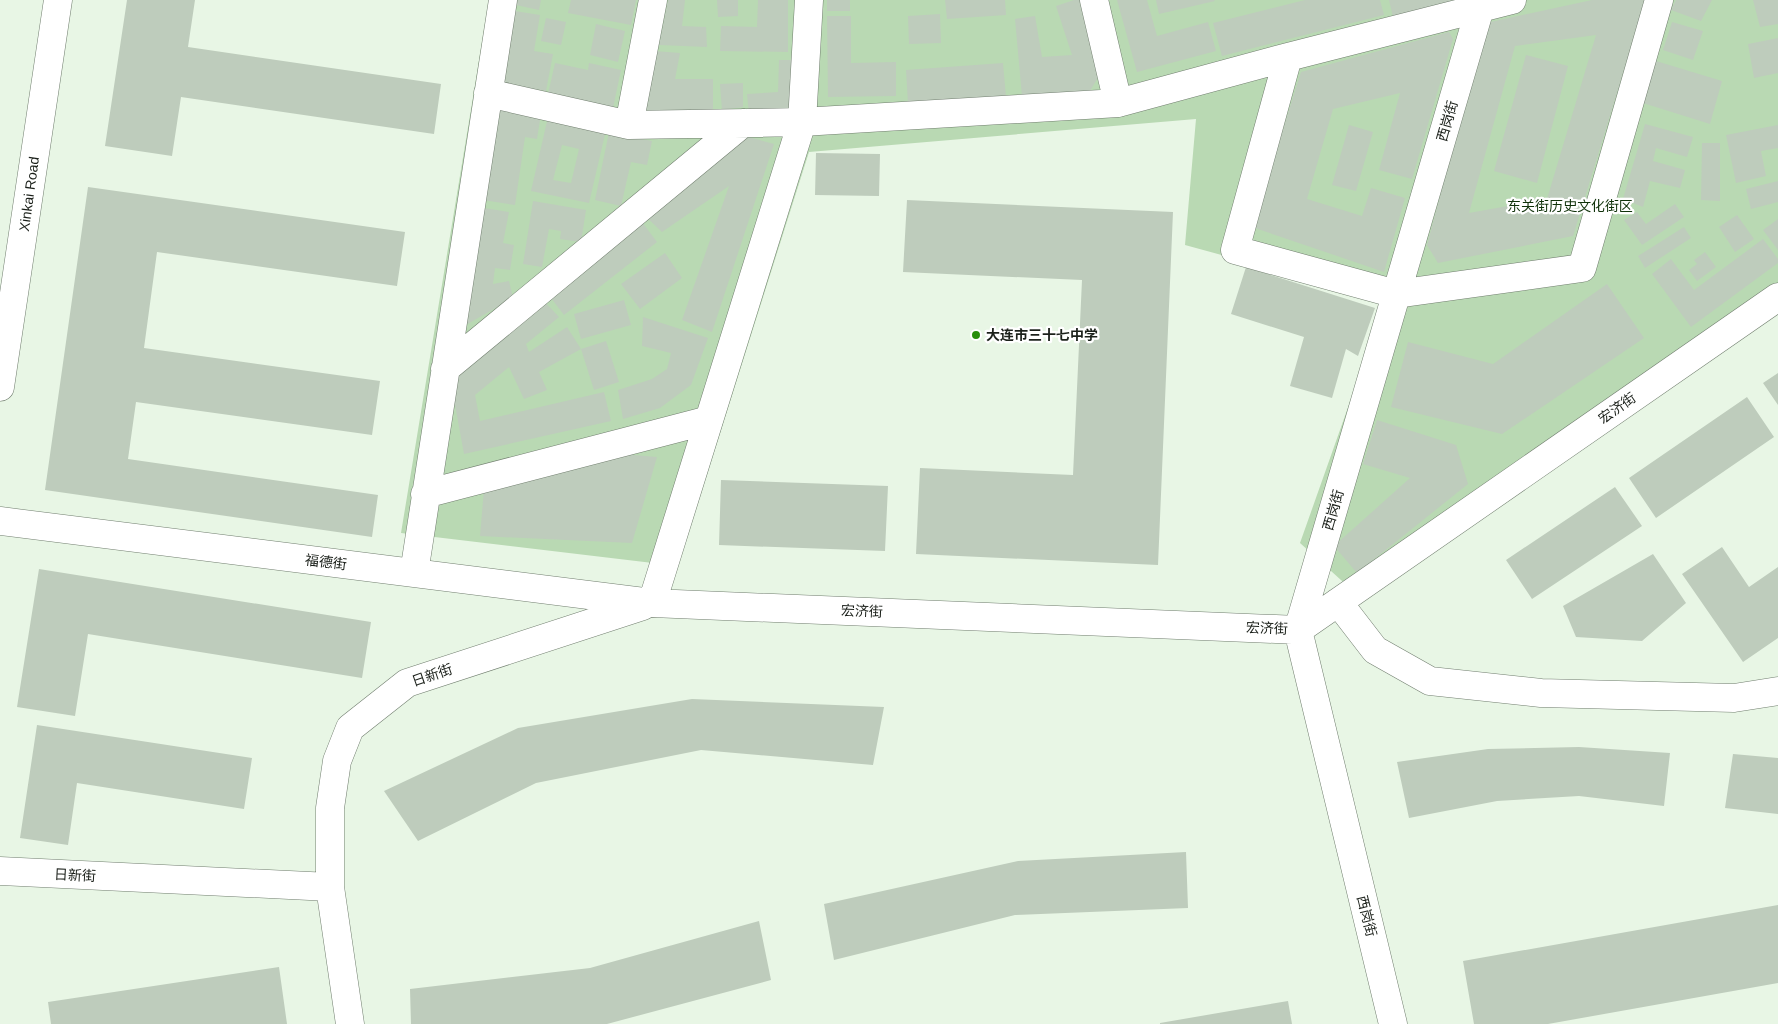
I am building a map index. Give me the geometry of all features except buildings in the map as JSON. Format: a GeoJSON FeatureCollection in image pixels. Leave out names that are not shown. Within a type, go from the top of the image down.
{"type":"FeatureCollection","features":[{"type":"Feature","properties":{"kind":"street","name":"Xinkai Road"},"geometry":{"type":"LineString","coordinates":[[0,387],[58,0]]}},
{"type":"Feature","properties":{"kind":"street"},"geometry":{"type":"LineString","coordinates":[[414,573],[503,0]]}},
{"type":"Feature","properties":{"kind":"street"},"geometry":{"type":"LineString","coordinates":[[629,125],[653,0]]}},
{"type":"Feature","properties":{"kind":"street"},"geometry":{"type":"LineString","coordinates":[[652,603],[802,122],[809,0]]}},
{"type":"Feature","properties":{"kind":"street"},"geometry":{"type":"LineString","coordinates":[[1094,0],[1118,103]]}},
{"type":"Feature","properties":{"kind":"street"},"geometry":{"type":"LineString","coordinates":[[488,93],[629,125],[802,122],[1118,103],[1479,4],[1512,0]]}},
{"type":"Feature","properties":{"kind":"street"},"geometry":{"type":"LineString","coordinates":[[1288,57],[1235,250],[1396,294],[1582,268],[1659,0]]}},
{"type":"Feature","properties":{"kind":"street","name":"西岗街"},"geometry":{"type":"LineString","coordinates":[[1393,1024],[1298,630],[1479,4]]}},
{"type":"Feature","properties":{"kind":"street"},"geometry":{"type":"LineString","coordinates":[[445,369],[743,123]]}},
{"type":"Feature","properties":{"kind":"street","name":"宏济街"},"geometry":{"type":"LineString","coordinates":[[652,603],[1298,630],[1778,297]]}},
{"type":"Feature","properties":{"kind":"street"},"geometry":{"type":"LineString","coordinates":[[425,494],[709,420]]}},
{"type":"Feature","properties":{"kind":"street","name":"福德街"},"geometry":{"type":"LineString","coordinates":[[0,521],[652,603]]}},
{"type":"Feature","properties":{"kind":"street"},"geometry":{"type":"LineString","coordinates":[[1338,602],[1375,650],[1430,681],[1541,693],[1734,698],[1778,691]]}},
{"type":"Feature","properties":{"kind":"street","name":"日新街"},"geometry":{"type":"LineString","coordinates":[[350,1024],[330,887],[330,808],[337,761],[350,728],[407,683],[652,603]]}},
{"type":"Feature","properties":{"kind":"street","name":"日新街"},"geometry":{"type":"LineString","coordinates":[[0,871],[330,887]]}},
{"type":"Feature","properties":{"kind":"green space","name":"东关街历史文化街区"},"geometry":{"type":"Polygon","coordinates":[[[489,0],[1778,0],[1778,312],[1362,599],[1300,543],[1386,300],[1185,245],[1196,119],[809,152],[678,566],[401,533],[489,0]]]}},
{"type":"Feature","properties":{"kind":"place","name":"大连市三十七中学"},"geometry":{"type":"Point","coordinates":[976,335]}}]}
